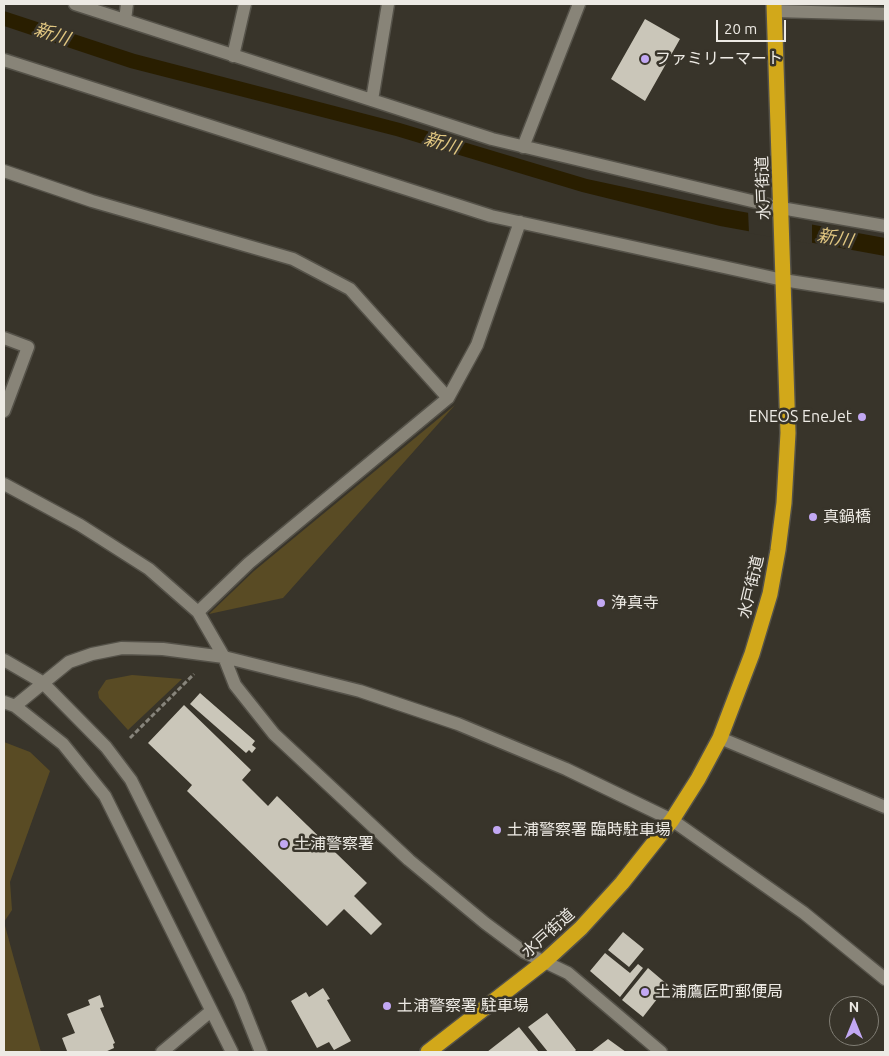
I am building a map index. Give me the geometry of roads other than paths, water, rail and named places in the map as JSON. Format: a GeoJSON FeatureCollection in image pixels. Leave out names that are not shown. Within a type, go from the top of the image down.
{"type":"FeatureCollection","features":[{"type":"Feature","properties":{"kind":"highway","name":"水戸街道"},"geometry":{"type":"LineString","coordinates":[[428,1052],[544,962],[581,928],[622,883],[672,820],[720,738],[752,654],[770,594],[778,550],[784,503],[788,433],[774,8]]}},
{"type":"Feature","properties":{"kind":"street"},"geometry":{"type":"LineString","coordinates":[[75,4],[523,147],[781,212],[885,226]]}},
{"type":"Feature","properties":{"kind":"street"},"geometry":{"type":"LineString","coordinates":[[125,20],[127,4]]}},
{"type":"Feature","properties":{"kind":"street"},"geometry":{"type":"LineString","coordinates":[[233,56],[244,4]]}},
{"type":"Feature","properties":{"kind":"street"},"geometry":{"type":"LineString","coordinates":[[372,100],[388,4]]}},
{"type":"Feature","properties":{"kind":"street"},"geometry":{"type":"LineString","coordinates":[[523,147],[579,4]]}},
{"type":"Feature","properties":{"kind":"street"},"geometry":{"type":"LineString","coordinates":[[774,8],[885,14]]}},
{"type":"Feature","properties":{"kind":"street"},"geometry":{"type":"LineString","coordinates":[[4,60],[491,216],[885,296]]}},
{"type":"Feature","properties":{"kind":"street"},"geometry":{"type":"LineString","coordinates":[[4,171],[92,201],[293,259],[350,289],[448,398]]}},
{"type":"Feature","properties":{"kind":"street"},"geometry":{"type":"LineString","coordinates":[[198,612],[249,563],[448,398],[477,346],[520,222]]}},
{"type":"Feature","properties":{"kind":"street"},"geometry":{"type":"LineString","coordinates":[[4,338],[28,347],[4,411]]}},
{"type":"Feature","properties":{"kind":"street"},"geometry":{"type":"LineString","coordinates":[[4,484],[80,525],[149,569],[198,612],[224,657],[236,685],[274,734],[409,860],[485,923],[524,952],[568,973],[661,1052]]}},
{"type":"Feature","properties":{"kind":"street"},"geometry":{"type":"LineString","coordinates":[[232,1052],[106,796],[63,744],[9,704],[69,662],[92,654],[122,648],[163,649],[224,657],[360,691],[458,724],[566,769],[672,820],[804,913],[885,979]]}},
{"type":"Feature","properties":{"kind":"street"},"geometry":{"type":"LineString","coordinates":[[4,660],[42,682],[106,747],[131,780],[239,997],[261,1052]]}},
{"type":"Feature","properties":{"kind":"street"},"geometry":{"type":"LineString","coordinates":[[720,738],[885,807]]}},
{"type":"Feature","properties":{"kind":"street"},"geometry":{"type":"LineString","coordinates":[[162,1052],[211,1011]]}},
{"type":"Feature","properties":{"kind":"water","name":"新川"},"geometry":{"type":"Polygon","coordinates":[[[4,11],[135,54],[400,123],[587,179],[722,208],[885,238],[885,256],[720,226],[582,192],[396,136],[130,68],[4,26],[4,11]]]}},
{"type":"Feature","properties":{"kind":"place","name":"ファミリーマート"},"geometry":{"type":"Point","coordinates":[645,59]}},
{"type":"Feature","properties":{"kind":"place","name":"ENEOS EneJet"},"geometry":{"type":"Point","coordinates":[862,417]}},
{"type":"Feature","properties":{"kind":"place","name":"真鍋橋"},"geometry":{"type":"Point","coordinates":[813,517]}},
{"type":"Feature","properties":{"kind":"place","name":"浄真寺"},"geometry":{"type":"Point","coordinates":[601,603]}},
{"type":"Feature","properties":{"kind":"place","name":"土浦警察署 臨時駐車場"},"geometry":{"type":"Point","coordinates":[497,830]}},
{"type":"Feature","properties":{"kind":"place","name":"土浦警察署"},"geometry":{"type":"Point","coordinates":[284,844]}},
{"type":"Feature","properties":{"kind":"place","name":"土浦鷹匠町郵便局"},"geometry":{"type":"Point","coordinates":[645,992]}},
{"type":"Feature","properties":{"kind":"place","name":"土浦警察署 駐車場"},"geometry":{"type":"Point","coordinates":[387,1006]}}]}
